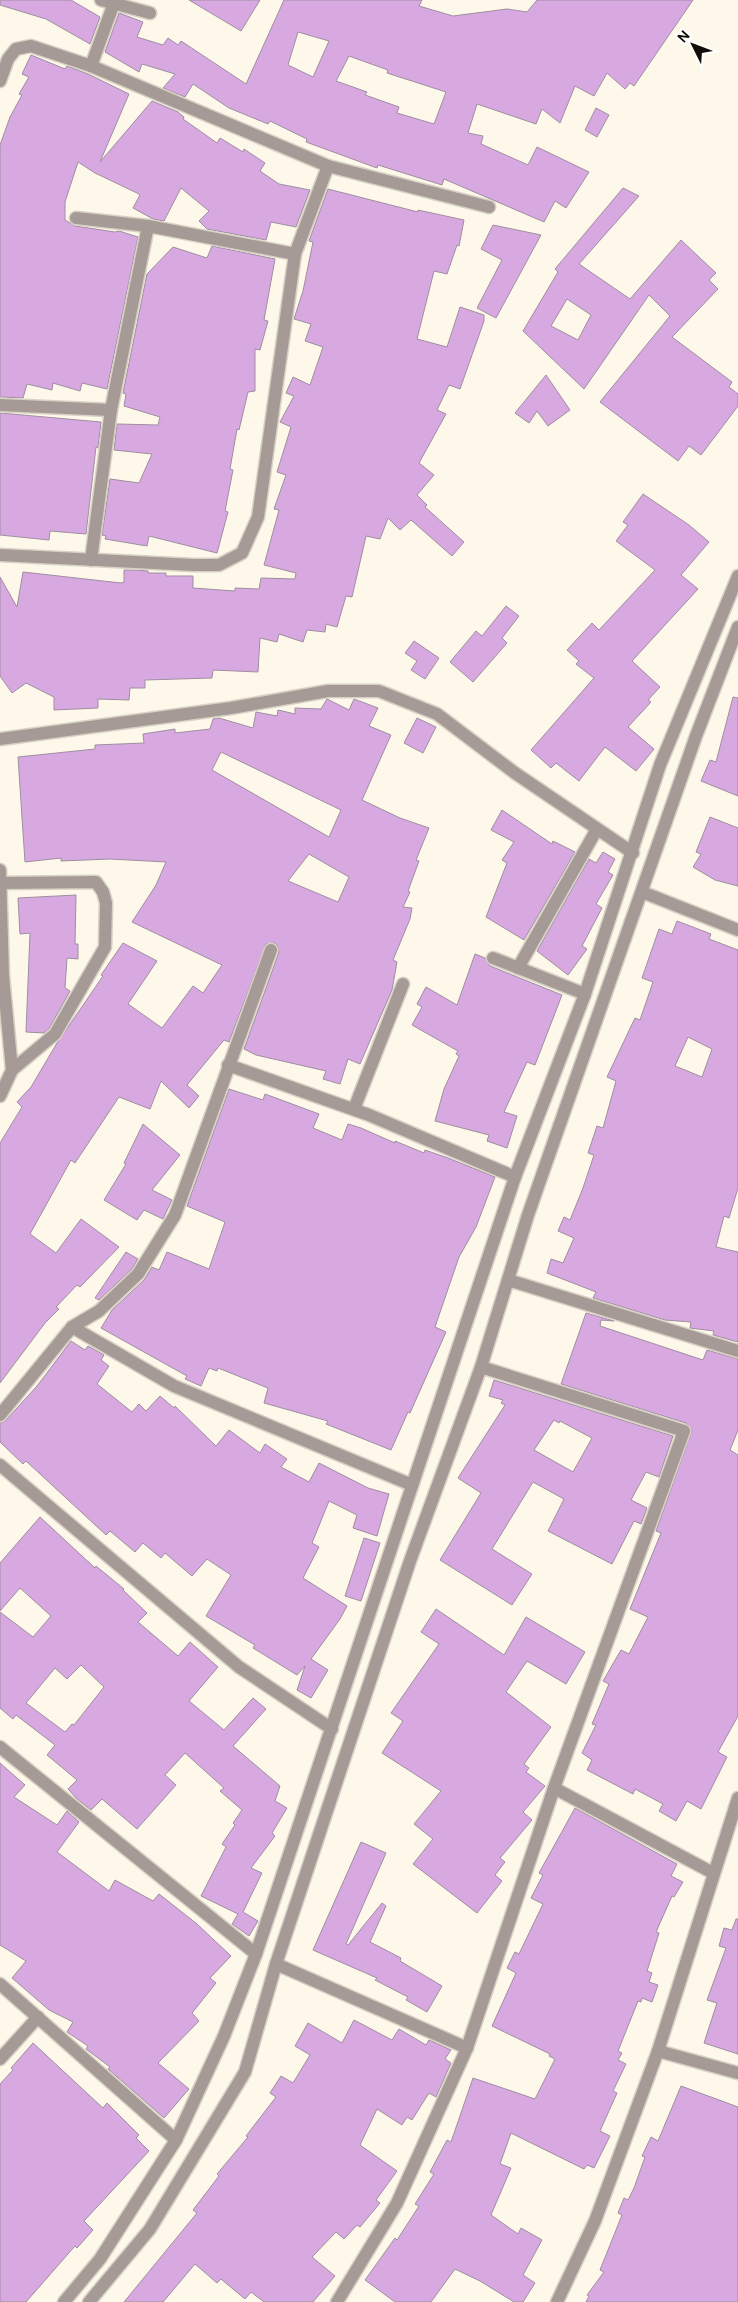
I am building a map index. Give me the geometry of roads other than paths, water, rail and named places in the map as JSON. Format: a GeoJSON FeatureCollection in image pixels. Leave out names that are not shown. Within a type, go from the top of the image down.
{"type":"FeatureCollection","features":[{"type":"Feature","properties":{"kind":"street"},"geometry":{"type":"LineString","coordinates":[[101,0],[150,13]]}},
{"type":"Feature","properties":{"kind":"street"},"geometry":{"type":"LineString","coordinates":[[91,66],[114,3]]}},
{"type":"Feature","properties":{"kind":"street"},"geometry":{"type":"LineString","coordinates":[[0,81],[8,59],[16,49],[31,46],[91,66],[328,166],[489,207]]}},
{"type":"Feature","properties":{"kind":"street"},"geometry":{"type":"LineString","coordinates":[[0,554],[219,565],[242,554],[258,517],[295,254],[328,166]]}},
{"type":"Feature","properties":{"kind":"street"},"geometry":{"type":"LineString","coordinates":[[76,218],[148,226],[295,254]]}},
{"type":"Feature","properties":{"kind":"street"},"geometry":{"type":"LineString","coordinates":[[91,560],[111,410],[148,226]]}},
{"type":"Feature","properties":{"kind":"street"},"geometry":{"type":"LineString","coordinates":[[0,405],[111,410]]}},
{"type":"Feature","properties":{"kind":"street"},"geometry":{"type":"LineString","coordinates":[[64,2302],[100,2259],[176,2140],[224,2036],[256,1954],[515,1177],[586,994],[660,765],[738,576]]}},
{"type":"Feature","properties":{"kind":"street"},"geometry":{"type":"LineString","coordinates":[[89,2302],[150,2229],[245,2072],[276,1964],[410,1560],[480,1367],[528,1215],[696,736],[738,627]]}},
{"type":"Feature","properties":{"kind":"street"},"geometry":{"type":"LineString","coordinates":[[0,739],[231,708],[328,691],[379,691],[437,714],[515,773],[633,853]]}},
{"type":"Feature","properties":{"kind":"street"},"geometry":{"type":"LineString","coordinates":[[518,968],[596,829]]}},
{"type":"Feature","properties":{"kind":"street"},"geometry":{"type":"LineString","coordinates":[[0,870],[3,976],[12,1070]]}},
{"type":"Feature","properties":{"kind":"street"},"geometry":{"type":"LineString","coordinates":[[0,883],[96,882],[103,892],[106,903],[105,947],[55,1034],[12,1070],[0,1096]]}},
{"type":"Feature","properties":{"kind":"street"},"geometry":{"type":"LineString","coordinates":[[642,892],[738,930]]}},
{"type":"Feature","properties":{"kind":"street"},"geometry":{"type":"LineString","coordinates":[[0,1415],[72,1327],[99,1311],[138,1274],[175,1215],[271,950]]}},
{"type":"Feature","properties":{"kind":"street"},"geometry":{"type":"LineString","coordinates":[[493,958],[586,994]]}},
{"type":"Feature","properties":{"kind":"street"},"geometry":{"type":"LineString","coordinates":[[354,1110],[403,984]]}},
{"type":"Feature","properties":{"kind":"street"},"geometry":{"type":"LineString","coordinates":[[228,1065],[354,1110],[515,1177]]}},
{"type":"Feature","properties":{"kind":"street"},"geometry":{"type":"LineString","coordinates":[[508,1280],[738,1351]]}},
{"type":"Feature","properties":{"kind":"street"},"geometry":{"type":"LineString","coordinates":[[72,1327],[174,1386],[412,1485]]}},
{"type":"Feature","properties":{"kind":"street"},"geometry":{"type":"LineString","coordinates":[[337,2302],[397,2204],[467,2048],[554,1788],[684,1431],[480,1367]]}},
{"type":"Feature","properties":{"kind":"street"},"geometry":{"type":"LineString","coordinates":[[0,1466],[239,1667],[332,1729]]}},
{"type":"Feature","properties":{"kind":"street"},"geometry":{"type":"LineString","coordinates":[[0,1747],[256,1954]]}},
{"type":"Feature","properties":{"kind":"street"},"geometry":{"type":"LineString","coordinates":[[554,1788],[713,1873]]}},
{"type":"Feature","properties":{"kind":"street"},"geometry":{"type":"LineString","coordinates":[[557,2302],[595,2221],[658,2051],[738,1798]]}},
{"type":"Feature","properties":{"kind":"street"},"geometry":{"type":"LineString","coordinates":[[276,1964],[467,2048]]}},
{"type":"Feature","properties":{"kind":"street"},"geometry":{"type":"LineString","coordinates":[[0,1984],[176,2140]]}},
{"type":"Feature","properties":{"kind":"street"},"geometry":{"type":"LineString","coordinates":[[0,2059],[38,2017]]}},
{"type":"Feature","properties":{"kind":"street"},"geometry":{"type":"LineString","coordinates":[[658,2051],[738,2072]]}}]}
